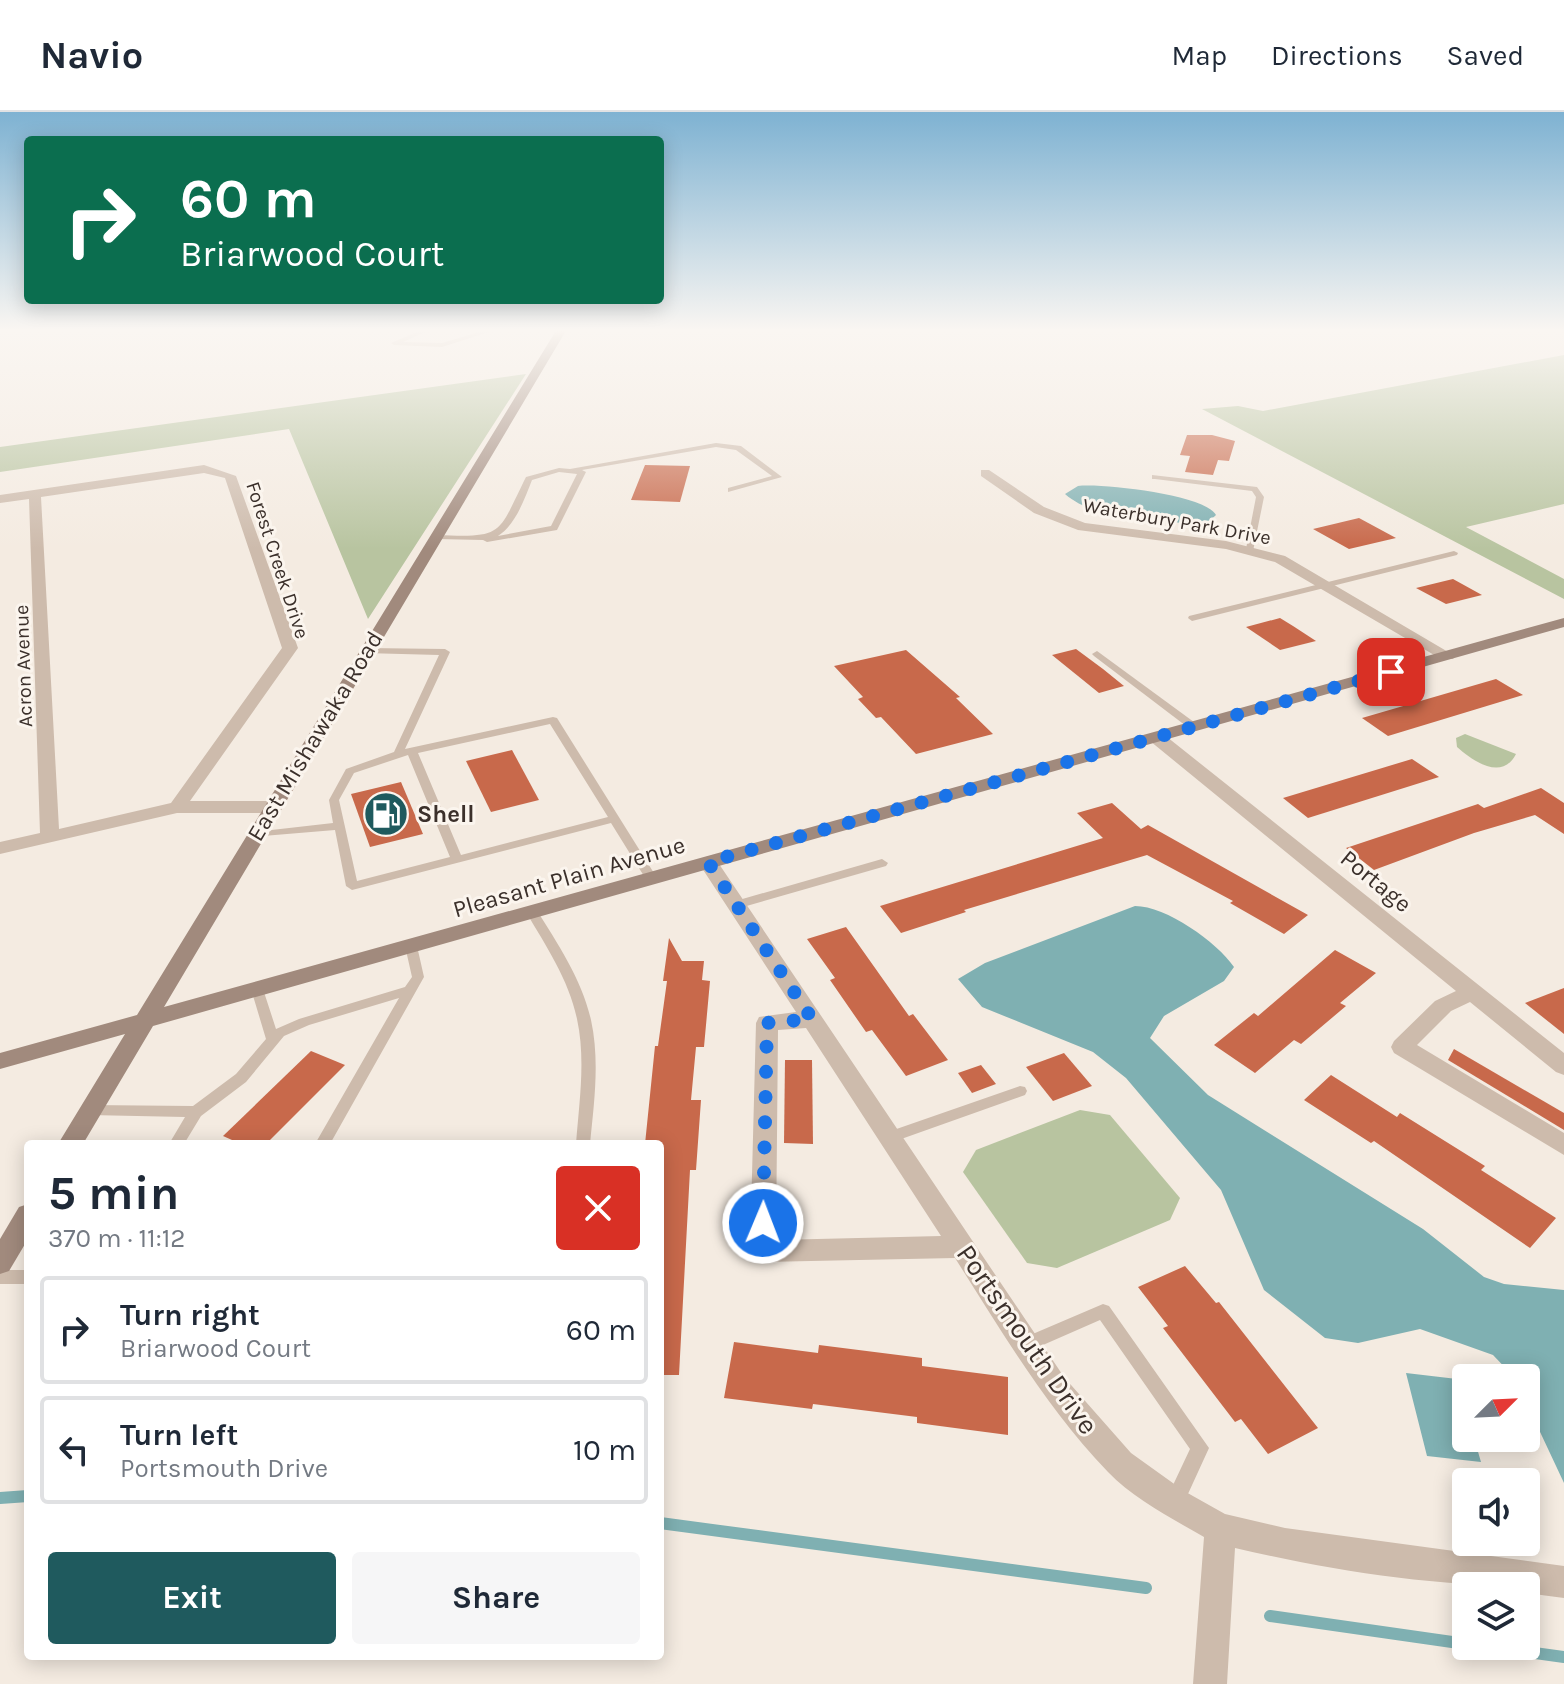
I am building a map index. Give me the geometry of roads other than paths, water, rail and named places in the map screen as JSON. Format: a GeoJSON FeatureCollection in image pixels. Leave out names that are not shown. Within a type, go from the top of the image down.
{"type":"FeatureCollection","features":[{"type":"Feature","properties":{"kind":"main road","name":"East Mishawaka Road"},"geometry":{"type":"LineString","coordinates":[[72,1140],[518,402]]}},
{"type":"Feature","properties":{"kind":"main road","name":"Pleasant Plain Avenue"},"geometry":{"type":"LineString","coordinates":[[0,1061],[1564,622]]}},
{"type":"Feature","properties":{"kind":"main road"},"geometry":{"type":"LineString","coordinates":[[0,1263],[24,1222]]}},
{"type":"Feature","properties":{"kind":"street","name":"Forest Creek Drive"},"geometry":{"type":"LineString","coordinates":[[0,499],[204,469],[230,476],[290,648],[177,807]]}},
{"type":"Feature","properties":{"kind":"street","name":"Waterbury Park Drive"},"geometry":{"type":"LineString","coordinates":[[985,473],[1039,510],[1083,527],[1250,549],[1280,559],[1328,584],[1447,656]]}},
{"type":"Feature","properties":{"kind":"street","name":"Acron Avenue"},"geometry":{"type":"LineString","coordinates":[[35,494],[50,837]]}},
{"type":"Feature","properties":{"kind":"street","name":"Portage"},"geometry":{"type":"LineString","coordinates":[[1156,737],[1564,1066]]}},
{"type":"Feature","properties":{"kind":"street"},"geometry":{"type":"LineString","coordinates":[[0,848],[177,807],[271,807]]}},
{"type":"Feature","properties":{"kind":"street","name":"Portsmouth Drive"},"geometry":{"type":"LineString","coordinates":[[708,862],[1027,1344],[1083,1423],[1120,1463],[1173,1502],[1220,1529],[1285,1544],[1564,1582]]}},
{"type":"Feature","properties":{"kind":"street"},"geometry":{"type":"LineString","coordinates":[[1473,992],[1443,1006],[1402,1047],[1564,1145]]}},
{"type":"Feature","properties":{"kind":"street"},"geometry":{"type":"LineString","coordinates":[[812,1019],[767,1023],[763,1251],[963,1247]]}},
{"type":"Feature","properties":{"kind":"street"},"geometry":{"type":"LineString","coordinates":[[1210,1684],[1220,1529]]}},
{"type":"Feature","properties":{"kind":"lane"},"geometry":{"type":"LineString","coordinates":[[487,540],[508,527],[529,479],[574,469],[716,445],[738,448],[778,477],[731,490]]}},
{"type":"Feature","properties":{"kind":"lane"},"geometry":{"type":"LineString","coordinates":[[436,537],[487,540],[554,528],[582,472],[574,469]]}},
{"type":"Feature","properties":{"kind":"lane"},"geometry":{"type":"LineString","coordinates":[[1155,477],[1254,489],[1260,497],[1250,549]]}},
{"type":"Feature","properties":{"kind":"lane"},"geometry":{"type":"LineString","coordinates":[[1192,618],[1454,553]]}},
{"type":"Feature","properties":{"kind":"lane"},"geometry":{"type":"LineString","coordinates":[[367,651],[445,652],[398,754]]}},
{"type":"Feature","properties":{"kind":"lane"},"geometry":{"type":"LineString","coordinates":[[1097,654],[1194,727]]}},
{"type":"Feature","properties":{"kind":"lane"},"geometry":{"type":"LineString","coordinates":[[614,819],[352,886],[334,800],[350,771],[398,754],[553,720],[651,878]]}},
{"type":"Feature","properties":{"kind":"lane"},"geometry":{"type":"LineString","coordinates":[[412,751],[457,859]]}},
{"type":"Feature","properties":{"kind":"lane"},"geometry":{"type":"LineString","coordinates":[[254,835],[338,826]]}},
{"type":"Feature","properties":{"kind":"lane"},"geometry":{"type":"LineString","coordinates":[[736,905],[882,863]]}},
{"type":"Feature","properties":{"kind":"lane"},"geometry":{"type":"LineString","coordinates":[[532,912],[567,972],[584,1020],[587,1077],[583,1140]]}},
{"type":"Feature","properties":{"kind":"lane"},"geometry":{"type":"LineString","coordinates":[[324,1140],[418,977],[411,946]]}},
{"type":"Feature","properties":{"kind":"lane"},"geometry":{"type":"LineString","coordinates":[[257,989],[272,1038]]}},
{"type":"Feature","properties":{"kind":"lane"},"geometry":{"type":"LineString","coordinates":[[178,1140],[196,1112],[241,1078],[272,1038],[304,1022],[410,990]]}},
{"type":"Feature","properties":{"kind":"lane"},"geometry":{"type":"LineString","coordinates":[[890,1137],[1020,1091]]}},
{"type":"Feature","properties":{"kind":"lane"},"geometry":{"type":"LineString","coordinates":[[89,1110],[196,1112]]}},
{"type":"Feature","properties":{"kind":"lane"},"geometry":{"type":"LineString","coordinates":[[0,1277],[24,1277]]}},
{"type":"Feature","properties":{"kind":"lane"},"geometry":{"type":"LineString","coordinates":[[1027,1344],[1103,1311],[1200,1448],[1173,1502]]}},
{"type":"Feature","properties":{"kind":"water"},"geometry":{"type":"Polygon","coordinates":[[[1078,486],[1108,486],[1174,496],[1208,508],[1216,515],[1203,527],[1112,514],[1094,510],[1065,494],[1078,486]]]}},
{"type":"Feature","properties":{"kind":"water"},"geometry":{"type":"Polygon","coordinates":[[[1135,906],[1175,919],[1216,947],[1234,967],[1224,981],[1164,1016],[1150,1038],[1208,1095],[1423,1229],[1484,1277],[1504,1284],[1564,1290],[1564,1483],[1540,1432],[1540,1364],[1502,1364],[1493,1355],[1420,1329],[1358,1343],[1325,1338],[1264,1290],[1221,1190],[1126,1078],[1093,1052],[982,1007],[958,979],[985,963],[1135,906]]]}},
{"type":"Feature","properties":{"kind":"water"},"geometry":{"type":"Polygon","coordinates":[[[1406,1373],[1452,1378],[1452,1452],[1478,1452],[1481,1462],[1427,1456],[1406,1373]]]}},
{"type":"Feature","properties":{"kind":"waterway"},"geometry":{"type":"LineString","coordinates":[[0,1498],[24,1496]]}},
{"type":"Feature","properties":{"kind":"waterway"},"geometry":{"type":"LineString","coordinates":[[664,1524],[1146,1588]]}},
{"type":"Feature","properties":{"kind":"waterway"},"geometry":{"type":"LineString","coordinates":[[1270,1616],[1452,1642]]}},
{"type":"Feature","properties":{"kind":"waterway"},"geometry":{"type":"LineString","coordinates":[[1540,1654],[1564,1657]]}},
{"type":"Feature","properties":{"kind":"place","name":"Shell"},"geometry":{"type":"Point","coordinates":[386,814]}}]}
